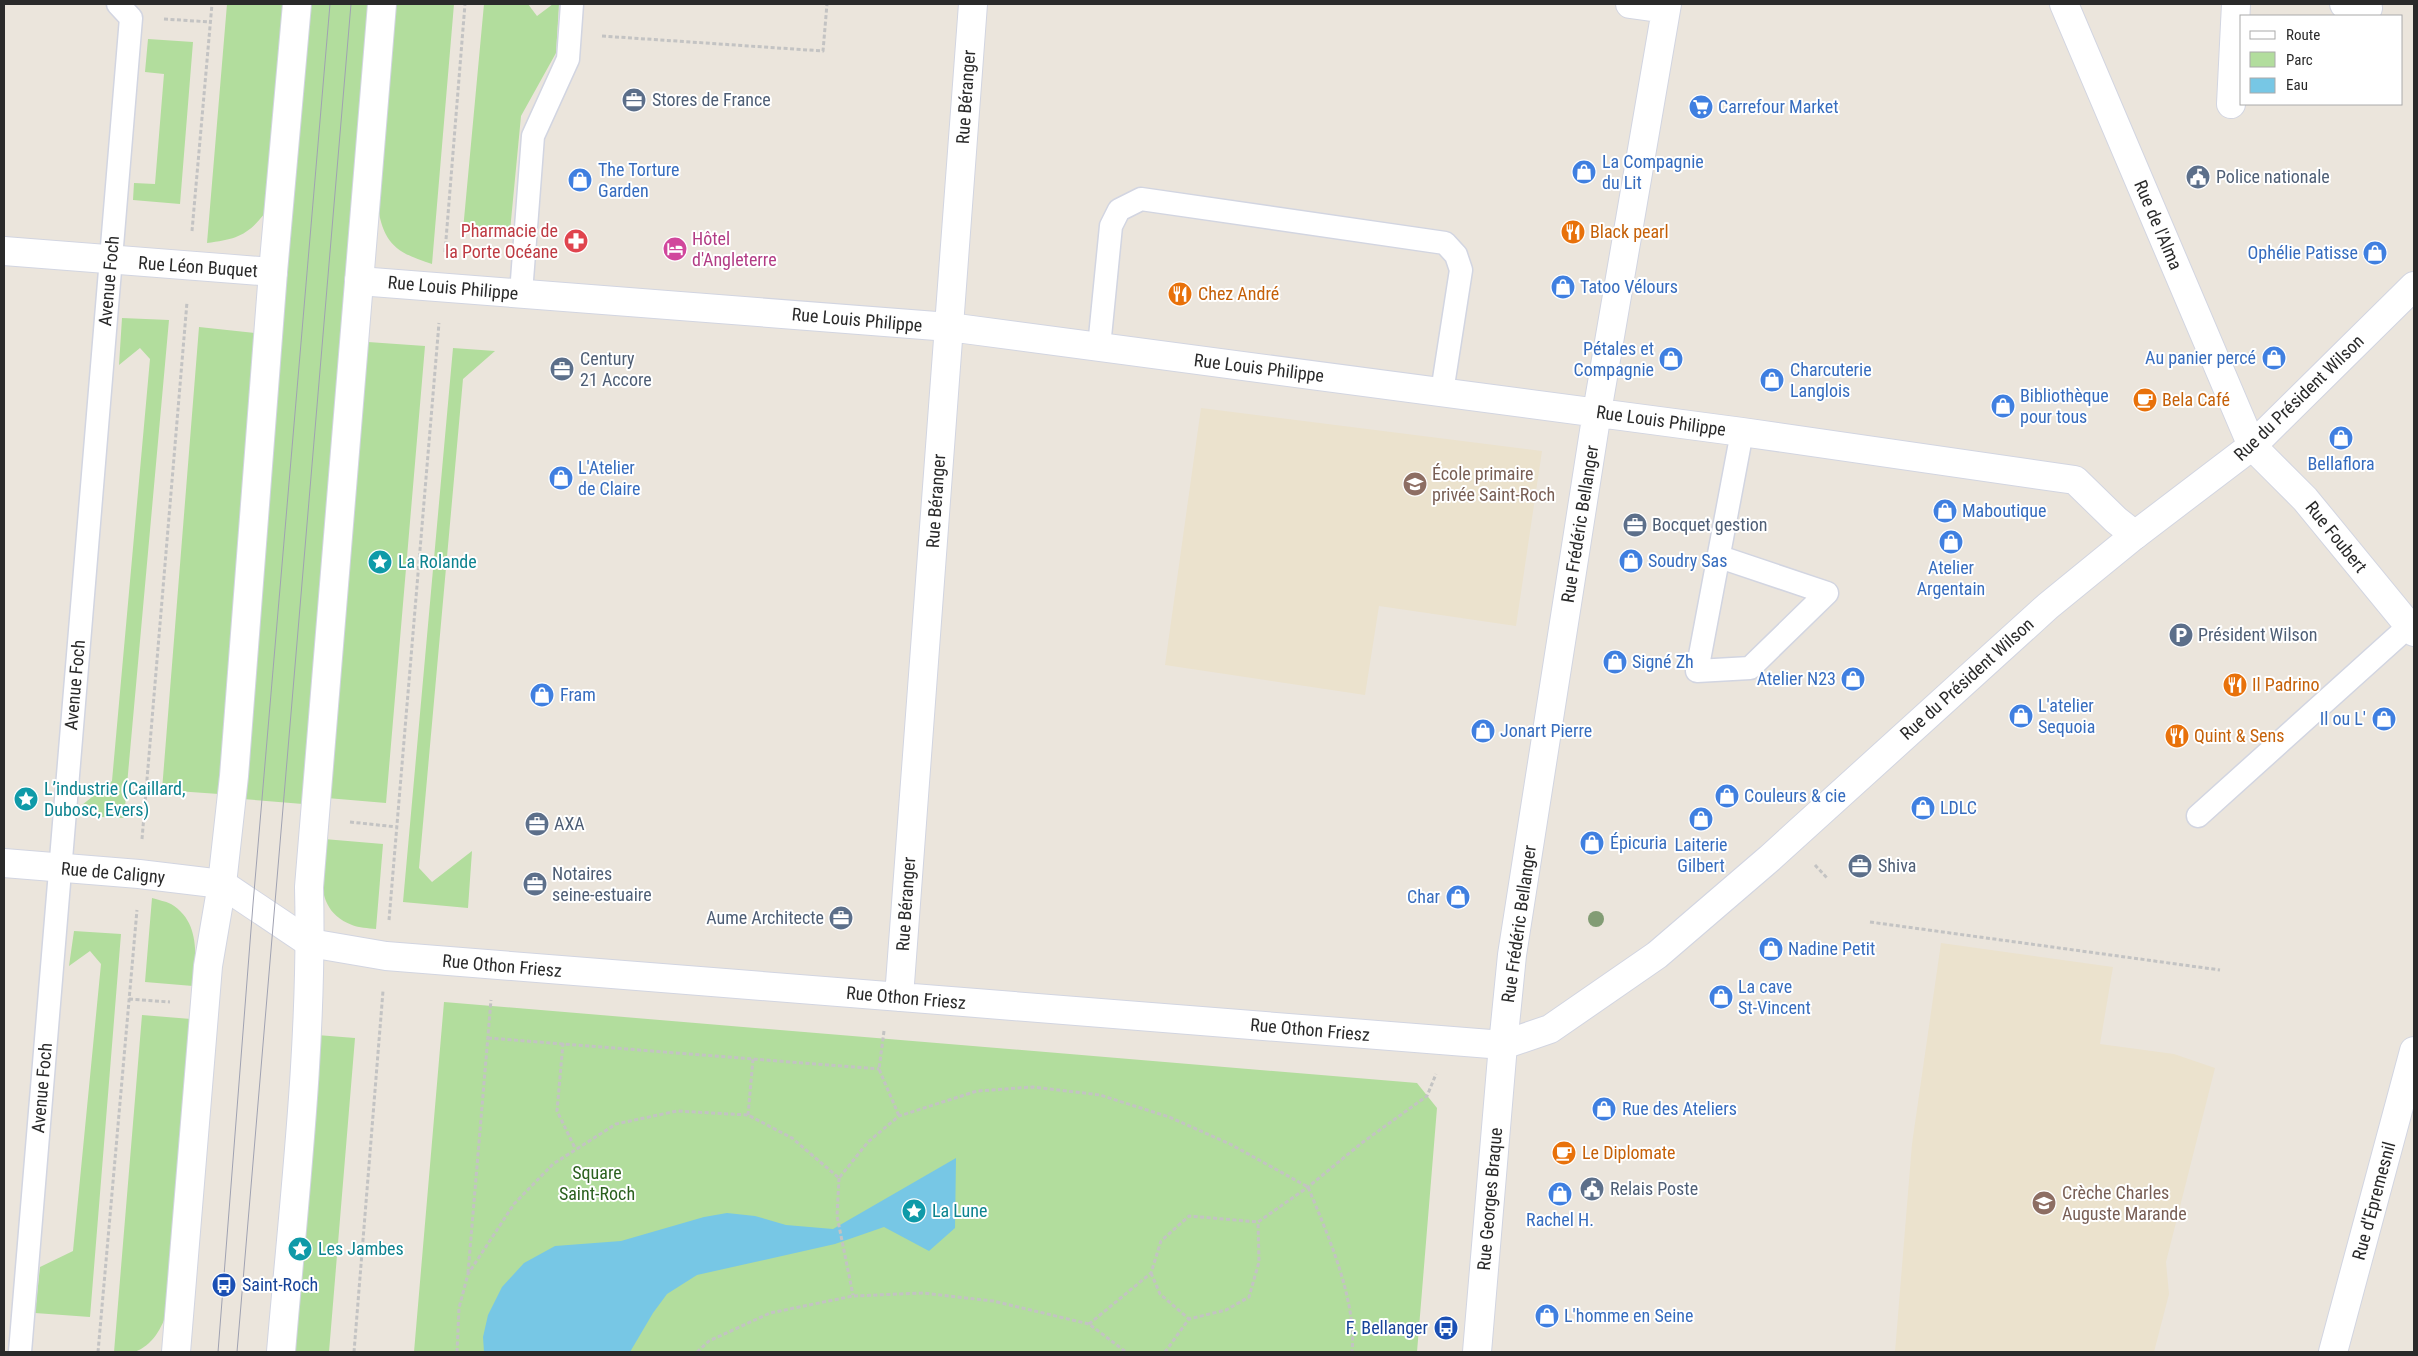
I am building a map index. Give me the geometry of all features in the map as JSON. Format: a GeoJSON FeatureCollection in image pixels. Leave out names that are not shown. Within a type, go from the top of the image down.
{"type":"FeatureCollection","features":[{"type":"Feature","properties":{"kind":"street"},"geometry":{"type":"LineString","coordinates":[[176,1352],[208,966],[222,884],[234,776],[273,272],[297,4]]}},
{"type":"Feature","properties":{"kind":"street"},"geometry":{"type":"LineString","coordinates":[[281,1352],[307,1037],[310,943],[309,888],[382,4]]}},
{"type":"Feature","properties":{"kind":"street","name":"Rue Béranger"},"geometry":{"type":"LineString","coordinates":[[893,997],[949,328],[973,4]]}},
{"type":"Feature","properties":{"kind":"street"},"geometry":{"type":"LineString","coordinates":[[1630,4],[1666,7]]}},
{"type":"Feature","properties":{"kind":"street","name":"Rue de l'Alma"},"geometry":{"type":"LineString","coordinates":[[2064,4],[2252,446]]}},
{"type":"Feature","properties":{"kind":"street"},"geometry":{"type":"LineString","coordinates":[[2231,104],[2236,4]]}},
{"type":"Feature","properties":{"kind":"street","name":"Rue Frédéric Bellanger"},"geometry":{"type":"LineString","coordinates":[[1503,1046],[1512,955],[1597,412],[1666,7]]}},
{"type":"Feature","properties":{"kind":"street","name":"Rue Léon Buquet"},"geometry":{"type":"LineString","coordinates":[[4,251],[273,272]]}},
{"type":"Feature","properties":{"kind":"street","name":"Rue Louis Philippe"},"geometry":{"type":"LineString","coordinates":[[359,281],[949,328],[1742,432],[2075,480],[2116,520],[2135,535]]}},
{"type":"Feature","properties":{"kind":"street","name":"Rue du Président Wilson"},"geometry":{"type":"LineString","coordinates":[[1503,1046],[1550,1029],[1643,967],[1770,858],[2048,606],[2135,535],[2252,446],[2414,286]]}},
{"type":"Feature","properties":{"kind":"street","name":"Rue Foubert"},"geometry":{"type":"LineString","coordinates":[[2252,446],[2305,499],[2412,629]]}},
{"type":"Feature","properties":{"kind":"street","name":"Rue de Caligny"},"geometry":{"type":"LineString","coordinates":[[4,863],[222,884]]}},
{"type":"Feature","properties":{"kind":"street"},"geometry":{"type":"LineString","coordinates":[[222,884],[310,943]]}},
{"type":"Feature","properties":{"kind":"street","name":"Rue Othon Friesz"},"geometry":{"type":"LineString","coordinates":[[310,943],[386,956],[1503,1046]]}},
{"type":"Feature","properties":{"kind":"street","name":"Rue Georges Braque"},"geometry":{"type":"LineString","coordinates":[[1477,1352],[1503,1046]]}},
{"type":"Feature","properties":{"kind":"street","name":"Rue d'Epremesnil"},"geometry":{"type":"LineString","coordinates":[[2333,1352],[2414,1050]]}},
{"type":"Feature","properties":{"kind":"lane"},"geometry":{"type":"LineString","coordinates":[[521,294],[533,136],[568,59],[572,4]]}},
{"type":"Feature","properties":{"kind":"lane","name":"Avenue Foch"},"geometry":{"type":"LineString","coordinates":[[20,1352],[111,260],[124,11]]}},
{"type":"Feature","properties":{"kind":"lane"},"geometry":{"type":"LineString","coordinates":[[1099,347],[1111,226],[1119,210],[1140,199],[1445,243],[1456,255],[1461,270],[1442,392]]}},
{"type":"Feature","properties":{"kind":"lane"},"geometry":{"type":"LineString","coordinates":[[1720,557],[1827,593],[1750,668],[1697,671],[1720,557],[1742,432]]}},
{"type":"Feature","properties":{"kind":"lane"},"geometry":{"type":"LineString","coordinates":[[2198,816],[2412,629]]}},
{"type":"Feature","properties":{"kind":"path"},"geometry":{"type":"LineString","coordinates":[[191,241],[212,4]]}},
{"type":"Feature","properties":{"kind":"path"},"geometry":{"type":"LineString","coordinates":[[354,1352],[465,4]]}},
{"type":"Feature","properties":{"kind":"path"},"geometry":{"type":"LineString","coordinates":[[569,33],[823,52],[827,4]]}},
{"type":"Feature","properties":{"kind":"path"},"geometry":{"type":"LineString","coordinates":[[124,11],[210,22]]}},
{"type":"Feature","properties":{"kind":"path"},"geometry":{"type":"LineString","coordinates":[[141,849],[187,299]]}},
{"type":"Feature","properties":{"kind":"path"},"geometry":{"type":"LineString","coordinates":[[315,818],[397,827]]}},
{"type":"Feature","properties":{"kind":"path"},"geometry":{"type":"LineString","coordinates":[[98,1352],[137,907]]}},
{"type":"Feature","properties":{"kind":"path"},"geometry":{"type":"LineString","coordinates":[[1870,922],[2220,970]]}},
{"type":"Feature","properties":{"kind":"path"},"geometry":{"type":"LineString","coordinates":[[457,1352],[459,1308],[468,1274],[495,965]]}},
{"type":"Feature","properties":{"kind":"path"},"geometry":{"type":"LineString","coordinates":[[893,997],[879,1068],[899,1116]]}},
{"type":"Feature","properties":{"kind":"path"},"geometry":{"type":"LineString","coordinates":[[488,1038],[879,1068]]}},
{"type":"Feature","properties":{"kind":"path"},"geometry":{"type":"LineString","coordinates":[[1089,1324],[1151,1273],[1161,1241],[1189,1216],[1258,1222],[1308,1187],[1363,1142],[1427,1096],[1450,1041]]}},
{"type":"Feature","properties":{"kind":"path"},"geometry":{"type":"LineString","coordinates":[[562,1043],[557,1111],[575,1148]]}},
{"type":"Feature","properties":{"kind":"path"},"geometry":{"type":"LineString","coordinates":[[748,1115],[754,1059]]}},
{"type":"Feature","properties":{"kind":"path"},"geometry":{"type":"LineString","coordinates":[[853,1296],[837,1216],[838,1178],[868,1142],[899,1116],[976,1091],[1032,1087],[1100,1095],[1169,1117],[1230,1144],[1308,1187],[1338,1264],[1354,1332],[1352,1352]]}},
{"type":"Feature","properties":{"kind":"path"},"geometry":{"type":"LineString","coordinates":[[468,1274],[514,1204],[553,1164],[575,1148],[616,1124],[677,1111],[748,1115],[792,1138],[838,1178]]}},
{"type":"Feature","properties":{"kind":"path"},"geometry":{"type":"LineString","coordinates":[[1165,1352],[1189,1319],[1226,1310],[1249,1297],[1260,1262],[1258,1222]]}},
{"type":"Feature","properties":{"kind":"path"},"geometry":{"type":"LineString","coordinates":[[1151,1273],[1160,1294],[1189,1319]]}},
{"type":"Feature","properties":{"kind":"path"},"geometry":{"type":"LineString","coordinates":[[697,1352],[709,1341],[770,1313],[853,1296],[923,1293],[984,1300],[1089,1324],[1126,1352]]}},
{"type":"Feature","properties":{"kind":"shaded area"},"geometry":{"type":"Polygon","coordinates":[[[1201,408],[1542,451],[1516,626],[1379,606],[1365,695],[1165,665],[1201,408]]]}},
{"type":"Feature","properties":{"kind":"shaded area","name":"Crèche Charles Auguste Marande"},"geometry":{"type":"Polygon","coordinates":[[[1941,943],[2113,967],[2100,1044],[2174,1054],[2215,1068],[2166,1262],[2169,1294],[2154,1352],[1895,1352],[1912,1144],[1941,943]]]}},
{"type":"Feature","properties":{"kind":"green space"},"geometry":{"type":"Polygon","coordinates":[[[227,4],[286,4],[265,213],[246,232],[226,240],[207,243],[227,4]]]}},
{"type":"Feature","properties":{"kind":"green space"},"geometry":{"type":"Polygon","coordinates":[[[309,4],[370,4],[303,804],[243,799],[309,4]]]}},
{"type":"Feature","properties":{"kind":"green space"},"geometry":{"type":"Polygon","coordinates":[[[394,4],[454,4],[432,264],[408,255],[392,244],[383,227],[377,202],[394,4]]]}},
{"type":"Feature","properties":{"kind":"green space"},"geometry":{"type":"Polygon","coordinates":[[[484,4],[528,4],[537,16],[553,4],[559,4],[556,53],[521,116],[510,231],[463,230],[484,4]]]}},
{"type":"Feature","properties":{"kind":"green space"},"geometry":{"type":"Polygon","coordinates":[[[148,39],[193,42],[180,204],[133,200],[134,183],[155,184],[164,74],[145,72],[148,39]]]}},
{"type":"Feature","properties":{"kind":"green space"},"geometry":{"type":"Polygon","coordinates":[[[122,318],[169,320],[124,818],[81,816],[82,805],[112,781],[150,359],[140,348],[119,365],[122,318]]]}},
{"type":"Feature","properties":{"kind":"green space"},"geometry":{"type":"Polygon","coordinates":[[[199,327],[255,333],[219,794],[162,790],[199,327]]]}},
{"type":"Feature","properties":{"kind":"green space"},"geometry":{"type":"Polygon","coordinates":[[[368,342],[425,346],[386,803],[327,798],[368,342]]]}},
{"type":"Feature","properties":{"kind":"green space"},"geometry":{"type":"Polygon","coordinates":[[[453,348],[495,351],[463,379],[419,868],[432,882],[472,851],[468,908],[403,902],[453,348]]]}},
{"type":"Feature","properties":{"kind":"green space"},"geometry":{"type":"Polygon","coordinates":[[[324,839],[383,844],[376,929],[352,925],[331,910],[325,900],[322,876],[324,839]]]}},
{"type":"Feature","properties":{"kind":"green space"},"geometry":{"type":"Polygon","coordinates":[[[152,898],[171,904],[188,920],[192,930],[195,952],[193,986],[145,982],[152,898]]]}},
{"type":"Feature","properties":{"kind":"green space"},"geometry":{"type":"Polygon","coordinates":[[[74,931],[121,934],[90,1317],[35,1313],[40,1267],[73,1251],[101,964],[90,951],[69,966],[74,931]]]}},
{"type":"Feature","properties":{"kind":"green space","name":"Square Saint-Roch"},"geometry":{"type":"Polygon","coordinates":[[[444,1002],[1417,1083],[1437,1108],[1417,1352],[414,1352],[444,1002]]]}},
{"type":"Feature","properties":{"kind":"green space"},"geometry":{"type":"Polygon","coordinates":[[[142,1015],[191,1019],[168,1310],[160,1329],[152,1341],[132,1353],[124,1353],[114,1352],[142,1015]]]}},
{"type":"Feature","properties":{"kind":"green space"},"geometry":{"type":"Polygon","coordinates":[[[317,1035],[355,1038],[329,1352],[291,1352],[317,1035]]]}},
{"type":"Feature","properties":{"kind":"water"},"geometry":{"type":"Polygon","coordinates":[[[956,1158],[955,1228],[929,1251],[884,1227],[835,1244],[697,1275],[667,1294],[653,1313],[630,1352],[484,1352],[483,1337],[488,1315],[502,1287],[524,1263],[555,1246],[621,1241],[704,1217],[727,1213],[755,1216],[786,1225],[833,1229],[956,1158]]]}},
{"type":"Feature","properties":{"kind":"tram line"},"geometry":{"type":"LineString","coordinates":[[218,1352],[253,904],[330,4]]}},
{"type":"Feature","properties":{"kind":"tram line"},"geometry":{"type":"LineString","coordinates":[[237,1352],[351,4]]}},
{"type":"Feature","properties":{"kind":"place","name":"Stores de France"},"geometry":{"type":"Point","coordinates":[634,100]}},
{"type":"Feature","properties":{"kind":"place","name":"Carrefour Market"},"geometry":{"type":"Point","coordinates":[1701,107]}},
{"type":"Feature","properties":{"kind":"place","name":"La Compagnie du Lit"},"geometry":{"type":"Point","coordinates":[1584,172]}},
{"type":"Feature","properties":{"kind":"place","name":"Police nationale"},"geometry":{"type":"Point","coordinates":[2198,177]}},
{"type":"Feature","properties":{"kind":"place","name":"The Torture Garden"},"geometry":{"type":"Point","coordinates":[580,180]}},
{"type":"Feature","properties":{"kind":"place","name":"Black pearl"},"geometry":{"type":"Point","coordinates":[1573,232]}},
{"type":"Feature","properties":{"kind":"place","name":"Pharmacie de la Porte Océane"},"geometry":{"type":"Point","coordinates":[576,241]}},
{"type":"Feature","properties":{"kind":"place","name":"Hôtel d'Angleterre"},"geometry":{"type":"Point","coordinates":[675,249]}},
{"type":"Feature","properties":{"kind":"place","name":"Ophélie Patisse"},"geometry":{"type":"Point","coordinates":[2375,253]}},
{"type":"Feature","properties":{"kind":"place","name":"Tatoo Vélours"},"geometry":{"type":"Point","coordinates":[1563,287]}},
{"type":"Feature","properties":{"kind":"place","name":"Chez André"},"geometry":{"type":"Point","coordinates":[1180,294]}},
{"type":"Feature","properties":{"kind":"place","name":"Au panier percé"},"geometry":{"type":"Point","coordinates":[2274,358]}},
{"type":"Feature","properties":{"kind":"place","name":"Pétales et Compagnie"},"geometry":{"type":"Point","coordinates":[1671,359]}},
{"type":"Feature","properties":{"kind":"place","name":"Century 21 Accore"},"geometry":{"type":"Point","coordinates":[562,369]}},
{"type":"Feature","properties":{"kind":"place","name":"Charcuterie Langlois"},"geometry":{"type":"Point","coordinates":[1772,380]}},
{"type":"Feature","properties":{"kind":"place","name":"Bela Café"},"geometry":{"type":"Point","coordinates":[2145,400]}},
{"type":"Feature","properties":{"kind":"place","name":"Bibliothèque pour tous"},"geometry":{"type":"Point","coordinates":[2003,406]}},
{"type":"Feature","properties":{"kind":"place","name":"Bellaflora"},"geometry":{"type":"Point","coordinates":[2341,438]}},
{"type":"Feature","properties":{"kind":"place","name":"L'Atelier de Claire"},"geometry":{"type":"Point","coordinates":[561,478]}},
{"type":"Feature","properties":{"kind":"place","name":"École primaire privée Saint-Roch"},"geometry":{"type":"Point","coordinates":[1415,484]}},
{"type":"Feature","properties":{"kind":"place","name":"Maboutique"},"geometry":{"type":"Point","coordinates":[1945,511]}},
{"type":"Feature","properties":{"kind":"place","name":"Bocquet gestion"},"geometry":{"type":"Point","coordinates":[1635,525]}},
{"type":"Feature","properties":{"kind":"place","name":"Atelier Argentain"},"geometry":{"type":"Point","coordinates":[1951,542]}},
{"type":"Feature","properties":{"kind":"place","name":"Soudry Sas"},"geometry":{"type":"Point","coordinates":[1631,561]}},
{"type":"Feature","properties":{"kind":"place","name":"La Rolande"},"geometry":{"type":"Point","coordinates":[380,562]}},
{"type":"Feature","properties":{"kind":"place","name":"Président Wilson"},"geometry":{"type":"Point","coordinates":[2181,635]}},
{"type":"Feature","properties":{"kind":"place","name":"Signé Zh"},"geometry":{"type":"Point","coordinates":[1615,662]}},
{"type":"Feature","properties":{"kind":"place","name":"Atelier N23"},"geometry":{"type":"Point","coordinates":[1853,679]}},
{"type":"Feature","properties":{"kind":"place","name":"Il Padrino"},"geometry":{"type":"Point","coordinates":[2235,685]}},
{"type":"Feature","properties":{"kind":"place","name":"Fram"},"geometry":{"type":"Point","coordinates":[542,695]}},
{"type":"Feature","properties":{"kind":"place","name":"L'atelier Sequoia"},"geometry":{"type":"Point","coordinates":[2021,716]}},
{"type":"Feature","properties":{"kind":"place","name":"Il ou L'"},"geometry":{"type":"Point","coordinates":[2384,719]}},
{"type":"Feature","properties":{"kind":"place","name":"Jonart Pierre"},"geometry":{"type":"Point","coordinates":[1483,731]}},
{"type":"Feature","properties":{"kind":"place","name":"Quint & Sens"},"geometry":{"type":"Point","coordinates":[2177,736]}},
{"type":"Feature","properties":{"kind":"place","name":"Couleurs & cie"},"geometry":{"type":"Point","coordinates":[1727,796]}},
{"type":"Feature","properties":{"kind":"place","name":"L’industrie (Caillard, Dubosc, Evers)"},"geometry":{"type":"Point","coordinates":[26,799]}},
{"type":"Feature","properties":{"kind":"place","name":"LDLC"},"geometry":{"type":"Point","coordinates":[1923,808]}},
{"type":"Feature","properties":{"kind":"place","name":"Laiterie Gilbert"},"geometry":{"type":"Point","coordinates":[1701,819]}},
{"type":"Feature","properties":{"kind":"place","name":"AXA"},"geometry":{"type":"Point","coordinates":[537,824]}},
{"type":"Feature","properties":{"kind":"place","name":"Épicuria"},"geometry":{"type":"Point","coordinates":[1592,843]}},
{"type":"Feature","properties":{"kind":"place","name":"Shiva"},"geometry":{"type":"Point","coordinates":[1860,866]}},
{"type":"Feature","properties":{"kind":"place","name":"Notaires seine-estuaire"},"geometry":{"type":"Point","coordinates":[535,884]}},
{"type":"Feature","properties":{"kind":"place","name":"Char"},"geometry":{"type":"Point","coordinates":[1458,897]}},
{"type":"Feature","properties":{"kind":"place","name":"Aume Architecte"},"geometry":{"type":"Point","coordinates":[841,918]}},
{"type":"Feature","properties":{"kind":"place","name":"Nadine Petit"},"geometry":{"type":"Point","coordinates":[1771,949]}},
{"type":"Feature","properties":{"kind":"place","name":"La cave St-Vincent"},"geometry":{"type":"Point","coordinates":[1721,997]}},
{"type":"Feature","properties":{"kind":"place","name":"Rue des Ateliers"},"geometry":{"type":"Point","coordinates":[1604,1109]}},
{"type":"Feature","properties":{"kind":"place","name":"Le Diplomate"},"geometry":{"type":"Point","coordinates":[1564,1153]}},
{"type":"Feature","properties":{"kind":"place","name":"Relais Poste"},"geometry":{"type":"Point","coordinates":[1592,1189]}},
{"type":"Feature","properties":{"kind":"place","name":"Rachel H."},"geometry":{"type":"Point","coordinates":[1560,1194]}},
{"type":"Feature","properties":{"kind":"place","name":"Crèche Charles Auguste Marande"},"geometry":{"type":"Point","coordinates":[2044,1203]}},
{"type":"Feature","properties":{"kind":"place","name":"La Lune"},"geometry":{"type":"Point","coordinates":[914,1211]}},
{"type":"Feature","properties":{"kind":"place","name":"Les Jambes"},"geometry":{"type":"Point","coordinates":[300,1249]}},
{"type":"Feature","properties":{"kind":"place","name":"Saint-Roch"},"geometry":{"type":"Point","coordinates":[224,1285]}},
{"type":"Feature","properties":{"kind":"place","name":"L'homme en Seine"},"geometry":{"type":"Point","coordinates":[1547,1316]}},
{"type":"Feature","properties":{"kind":"place","name":"F. Bellanger"},"geometry":{"type":"Point","coordinates":[1446,1328]}}]}
